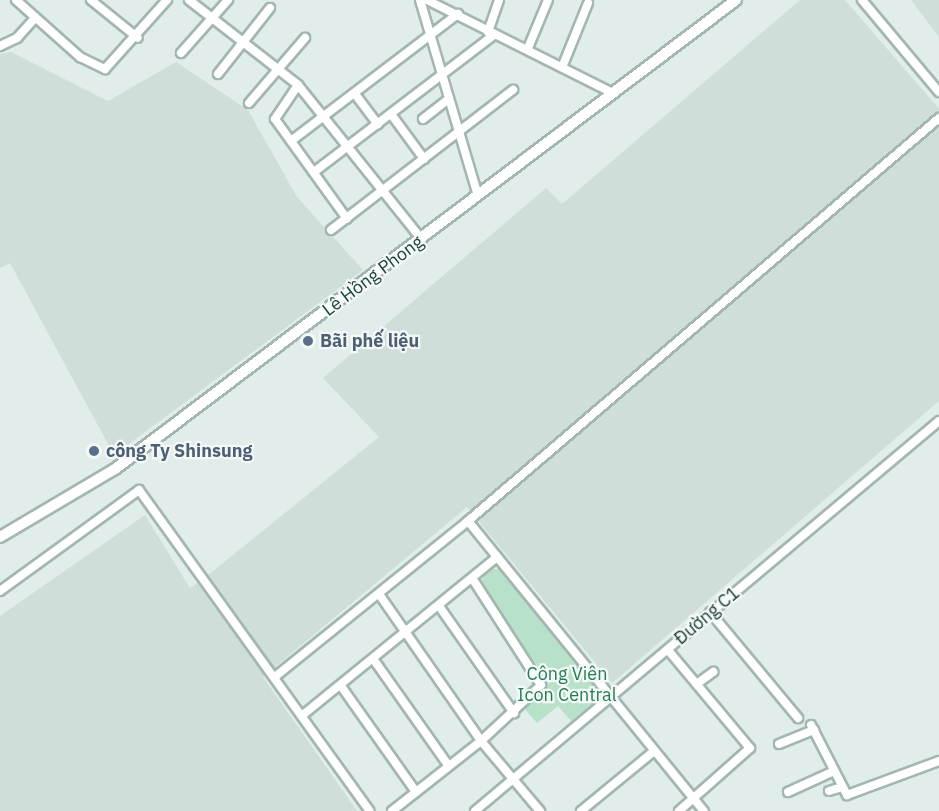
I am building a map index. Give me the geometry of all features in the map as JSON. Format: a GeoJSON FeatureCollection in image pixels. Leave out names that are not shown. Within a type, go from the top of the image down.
{"type":"FeatureCollection","features":[{"type":"Feature","properties":{"kind":"main road","name":"Lê Hồng Phong"},"geometry":{"type":"LineString","coordinates":[[0,537],[115,469],[422,240],[736,0]]}},
{"type":"Feature","properties":{"kind":"street"},"geometry":{"type":"LineString","coordinates":[[16,0],[96,68],[112,66],[138,38],[167,0]]}},
{"type":"Feature","properties":{"kind":"street"},"geometry":{"type":"LineString","coordinates":[[91,0],[138,38]]}},
{"type":"Feature","properties":{"kind":"street"},"geometry":{"type":"LineString","coordinates":[[189,0],[280,66],[325,115],[422,240]]}},
{"type":"Feature","properties":{"kind":"street"},"geometry":{"type":"LineString","coordinates":[[181,53],[228,0]]}},
{"type":"Feature","properties":{"kind":"street"},"geometry":{"type":"LineString","coordinates":[[420,0],[428,39],[478,196]]}},
{"type":"Feature","properties":{"kind":"street"},"geometry":{"type":"LineString","coordinates":[[427,0],[446,4],[458,14],[491,33],[564,65],[614,93]]}},
{"type":"Feature","properties":{"kind":"street"},"geometry":{"type":"LineString","coordinates":[[314,172],[350,147],[491,33],[499,0]]}},
{"type":"Feature","properties":{"kind":"street"},"geometry":{"type":"LineString","coordinates":[[528,48],[548,0]]}},
{"type":"Feature","properties":{"kind":"street"},"geometry":{"type":"LineString","coordinates":[[862,0],[939,92]]}},
{"type":"Feature","properties":{"kind":"street"},"geometry":{"type":"LineString","coordinates":[[564,65],[588,3]]}},
{"type":"Feature","properties":{"kind":"street"},"geometry":{"type":"LineString","coordinates":[[218,74],[270,8]]}},
{"type":"Feature","properties":{"kind":"street"},"geometry":{"type":"LineString","coordinates":[[291,141],[458,14]]}},
{"type":"Feature","properties":{"kind":"street"},"geometry":{"type":"LineString","coordinates":[[0,46],[16,38],[35,18]]}},
{"type":"Feature","properties":{"kind":"street"},"geometry":{"type":"LineString","coordinates":[[249,104],[305,38]]}},
{"type":"Feature","properties":{"kind":"street"},"geometry":{"type":"LineString","coordinates":[[298,85],[275,116],[347,219]]}},
{"type":"Feature","properties":{"kind":"street"},"geometry":{"type":"LineString","coordinates":[[331,230],[513,90]]}},
{"type":"Feature","properties":{"kind":"street"},"geometry":{"type":"LineString","coordinates":[[355,94],[378,124]]}},
{"type":"Feature","properties":{"kind":"street"},"geometry":{"type":"LineString","coordinates":[[423,119],[447,100]]}},
{"type":"Feature","properties":{"kind":"street"},"geometry":{"type":"LineString","coordinates":[[391,114],[424,159]]}},
{"type":"Feature","properties":{"kind":"street"},"geometry":{"type":"LineString","coordinates":[[276,676],[468,521],[939,118]]}},
{"type":"Feature","properties":{"kind":"street","name":"Đường C1"},"geometry":{"type":"LineString","coordinates":[[475,811],[515,780],[710,612],[939,421]]}},
{"type":"Feature","properties":{"kind":"street"},"geometry":{"type":"LineString","coordinates":[[0,591],[139,490],[304,714],[370,811]]}},
{"type":"Feature","properties":{"kind":"street"},"geometry":{"type":"LineString","coordinates":[[468,521],[704,811]]}},
{"type":"Feature","properties":{"kind":"street"},"geometry":{"type":"LineString","coordinates":[[304,714],[374,660],[496,557]]}},
{"type":"Feature","properties":{"kind":"street"},"geometry":{"type":"LineString","coordinates":[[392,811],[481,741],[537,693],[539,676],[472,578]]}},
{"type":"Feature","properties":{"kind":"street"},"geometry":{"type":"LineString","coordinates":[[379,594],[481,741],[540,811]]}},
{"type":"Feature","properties":{"kind":"street"},"geometry":{"type":"LineString","coordinates":[[439,606],[514,713]]}},
{"type":"Feature","properties":{"kind":"street"},"geometry":{"type":"LineString","coordinates":[[710,612],[798,718]]}},
{"type":"Feature","properties":{"kind":"street"},"geometry":{"type":"LineString","coordinates":[[668,650],[698,683],[750,748],[680,811]]}},
{"type":"Feature","properties":{"kind":"street"},"geometry":{"type":"LineString","coordinates":[[374,660],[448,765]]}},
{"type":"Feature","properties":{"kind":"street"},"geometry":{"type":"LineString","coordinates":[[698,683],[713,672]]}},
{"type":"Feature","properties":{"kind":"street"},"geometry":{"type":"LineString","coordinates":[[341,686],[416,792]]}},
{"type":"Feature","properties":{"kind":"street"},"geometry":{"type":"LineString","coordinates":[[778,744],[813,727],[842,787],[850,796],[939,761]]}},
{"type":"Feature","properties":{"kind":"street"},"geometry":{"type":"LineString","coordinates":[[581,811],[654,752]]}},
{"type":"Feature","properties":{"kind":"street"},"geometry":{"type":"LineString","coordinates":[[788,792],[834,771]]}},
{"type":"Feature","properties":{"kind":"street"},"geometry":{"type":"LineString","coordinates":[[829,791],[842,787]]}},
{"type":"Feature","properties":{"kind":"shaded area"},"geometry":{"type":"Polygon","coordinates":[[[800,0],[845,0],[939,109],[939,401],[612,683],[467,507],[263,677],[357,811],[0,811],[0,616],[145,515],[190,588],[202,580],[379,437],[323,378],[546,188],[562,204],[800,0]]]}},
{"type":"Feature","properties":{"kind":"shaded area"},"geometry":{"type":"Polygon","coordinates":[[[911,0],[939,0],[939,37],[911,0]]]}},
{"type":"Feature","properties":{"kind":"shaded area"},"geometry":{"type":"Polygon","coordinates":[[[11,52],[108,101],[176,62],[248,110],[297,197],[363,270],[114,455],[10,263],[0,268],[0,54],[11,52]]]}},
{"type":"Feature","properties":{"kind":"green space","name":"Công Viên Icon Central"},"geometry":{"type":"Polygon","coordinates":[[[489,569],[500,569],[603,695],[571,721],[558,706],[537,723],[524,708],[543,693],[543,674],[480,583],[489,569]]]}},
{"type":"Feature","properties":{"kind":"place","name":"Bãi phế liệu"},"geometry":{"type":"Point","coordinates":[308,341]}},
{"type":"Feature","properties":{"kind":"place","name":"công Ty Shinsung"},"geometry":{"type":"Point","coordinates":[94,451]}}]}
